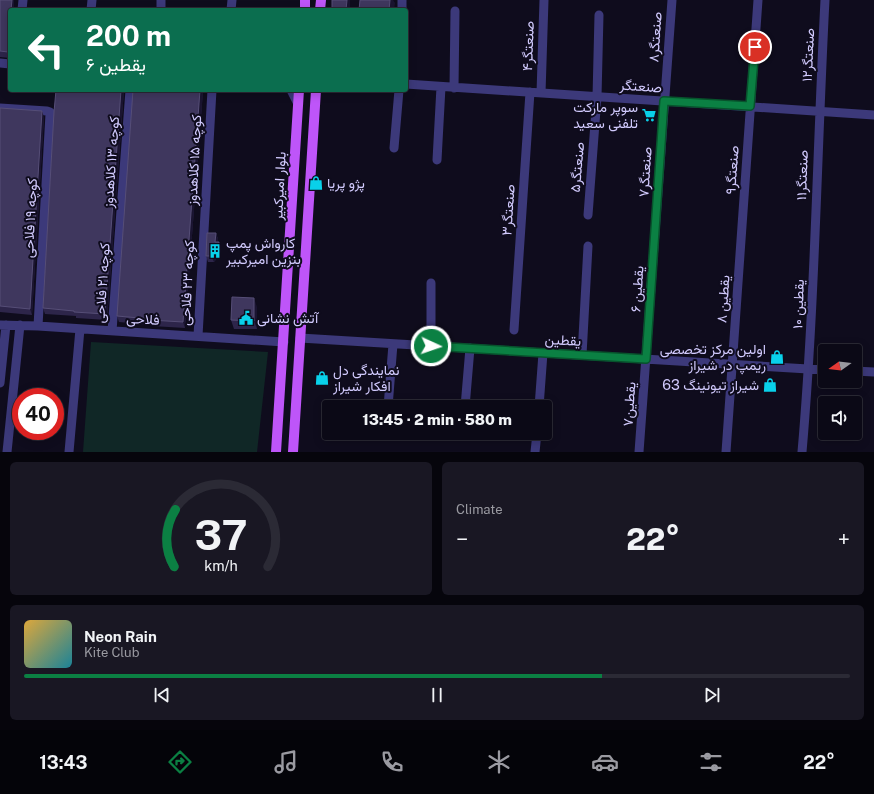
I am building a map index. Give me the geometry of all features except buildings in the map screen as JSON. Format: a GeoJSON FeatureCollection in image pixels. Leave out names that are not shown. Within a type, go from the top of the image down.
{"type":"FeatureCollection","features":[{"type":"Feature","properties":{"kind":"main road","name":"بلوار امیرکبیر"},"geometry":{"type":"LineString","coordinates":[[276,452],[299,92]]}},
{"type":"Feature","properties":{"kind":"main road"},"geometry":{"type":"LineString","coordinates":[[293,452],[316,92]]}},
{"type":"Feature","properties":{"kind":"street","name":"صنعتگر۴"},"geometry":{"type":"LineString","coordinates":[[541,93],[544,0]]}},
{"type":"Feature","properties":{"kind":"street","name":"صنعتگر۸"},"geometry":{"type":"LineString","coordinates":[[664,101],[672,0]]}},
{"type":"Feature","properties":{"kind":"street","name":"صنعتگر۱۲"},"geometry":{"type":"LineString","coordinates":[[819,111],[825,0]]}},
{"type":"Feature","properties":{"kind":"street","name":"صنعتگر۹"},"geometry":{"type":"LineString","coordinates":[[742,235],[758,1]]}},
{"type":"Feature","properties":{"kind":"street"},"geometry":{"type":"LineString","coordinates":[[454,88],[455,11]]}},
{"type":"Feature","properties":{"kind":"street","name":"صنعتگر۵"},"geometry":{"type":"LineString","coordinates":[[588,215],[597,97],[600,16]]}},
{"type":"Feature","properties":{"kind":"street","name":"صنعتگر"},"geometry":{"type":"LineString","coordinates":[[408,84],[874,115]]}},
{"type":"Feature","properties":{"kind":"street"},"geometry":{"type":"LineString","coordinates":[[437,160],[441,87]]}},
{"type":"Feature","properties":{"kind":"street","name":"کوچه ۱۳ کلاهدوز"},"geometry":{"type":"LineString","coordinates":[[120,236],[130,92]]}},
{"type":"Feature","properties":{"kind":"street","name":"کوچه ۱۵ کلاهدوز"},"geometry":{"type":"LineString","coordinates":[[204,232],[212,92]]}},
{"type":"Feature","properties":{"kind":"street"},"geometry":{"type":"LineString","coordinates":[[292,92],[298,104]]}},
{"type":"Feature","properties":{"kind":"street"},"geometry":{"type":"LineString","coordinates":[[394,148],[399,92]]}},
{"type":"Feature","properties":{"kind":"street","name":"صنعتگر۳"},"geometry":{"type":"LineString","coordinates":[[514,330],[530,92]]}},
{"type":"Feature","properties":{"kind":"street","name":"صنعتگر۷"},"geometry":{"type":"LineString","coordinates":[[656,220],[664,101]]}},
{"type":"Feature","properties":{"kind":"street","name":"کوچه ۱۹ فلاحی"},"geometry":{"type":"LineString","coordinates":[[0,108],[50,112],[38,326]]}},
{"type":"Feature","properties":{"kind":"street","name":"صنعتگر۱۱"},"geometry":{"type":"LineString","coordinates":[[814,240],[819,111]]}},
{"type":"Feature","properties":{"kind":"street","name":"یقطین ۶"},"geometry":{"type":"LineString","coordinates":[[646,359],[656,220]]}},
{"type":"Feature","properties":{"kind":"street","name":"کوچه ۲۳ فلاحی"},"geometry":{"type":"LineString","coordinates":[[198,336],[204,232]]}},
{"type":"Feature","properties":{"kind":"street","name":"یقطین ۸"},"geometry":{"type":"LineString","coordinates":[[726,452],[742,235]]}},
{"type":"Feature","properties":{"kind":"street","name":"کوچه ۲۱ فلاحی"},"geometry":{"type":"LineString","coordinates":[[112,331],[120,236]]}},
{"type":"Feature","properties":{"kind":"street","name":"یقطین ۱۰"},"geometry":{"type":"LineString","coordinates":[[802,452],[809,369],[814,240]]}},
{"type":"Feature","properties":{"kind":"street"},"geometry":{"type":"LineString","coordinates":[[582,355],[588,246]]}},
{"type":"Feature","properties":{"kind":"street"},"geometry":{"type":"LineString","coordinates":[[431,283],[431,346]]}},
{"type":"Feature","properties":{"kind":"street"},"geometry":{"type":"LineString","coordinates":[[0,383],[3,325]]}},
{"type":"Feature","properties":{"kind":"street","name":"فلاحی"},"geometry":{"type":"LineString","coordinates":[[3,325],[284,342]]}},
{"type":"Feature","properties":{"kind":"street"},"geometry":{"type":"LineString","coordinates":[[5,447],[20,325]]}},
{"type":"Feature","properties":{"kind":"street"},"geometry":{"type":"LineString","coordinates":[[69,452],[80,329]]}},
{"type":"Feature","properties":{"kind":"street","name":"یقطین"},"geometry":{"type":"LineString","coordinates":[[300,338],[818,370]]}},
{"type":"Feature","properties":{"kind":"street"},"geometry":{"type":"LineString","coordinates":[[388,400],[392,344]]}},
{"type":"Feature","properties":{"kind":"street"},"geometry":{"type":"LineString","coordinates":[[466,400],[470,348]]}},
{"type":"Feature","properties":{"kind":"street"},"geometry":{"type":"LineString","coordinates":[[540,400],[543,353]]}},
{"type":"Feature","properties":{"kind":"street","name":"یقطین۷"},"geometry":{"type":"LineString","coordinates":[[639,452],[646,359]]}},
{"type":"Feature","properties":{"kind":"street"},"geometry":{"type":"LineString","coordinates":[[862,371],[874,372]]}},
{"type":"Feature","properties":{"kind":"street"},"geometry":{"type":"LineString","coordinates":[[536,452],[537,440]]}},
{"type":"Feature","properties":{"kind":"green space"},"geometry":{"type":"Polygon","coordinates":[[[91,342],[268,352],[257,452],[83,452],[91,342]]]}},
{"type":"Feature","properties":{"kind":"place","name":"سوپر مارکت تلفنی سعید"},"geometry":{"type":"Point","coordinates":[649,115]}},
{"type":"Feature","properties":{"kind":"place","name":"پژو پریا"},"geometry":{"type":"Point","coordinates":[316,183]}},
{"type":"Feature","properties":{"kind":"place","name":"کارواش پمپ بنزین امیرکبیر"},"geometry":{"type":"Point","coordinates":[215,251]}},
{"type":"Feature","properties":{"kind":"place","name":"آتش نشانی"},"geometry":{"type":"Point","coordinates":[246,318]}},
{"type":"Feature","properties":{"kind":"place","name":"اولین مرکز تخصصی ریمپ در شیراز"},"geometry":{"type":"Point","coordinates":[777,357]}},
{"type":"Feature","properties":{"kind":"place","name":"نمایندگی دل افکار شیراز"},"geometry":{"type":"Point","coordinates":[322,378]}},
{"type":"Feature","properties":{"kind":"place","name":"شیراز تیونینگ 63"},"geometry":{"type":"Point","coordinates":[770,385]}},
{"type":"Feature","properties":{"kind":"route"},"geometry":{"type":"LineString","coordinates":[[431,346],[646,359],[664,101],[750,106],[755,47]]}}]}
